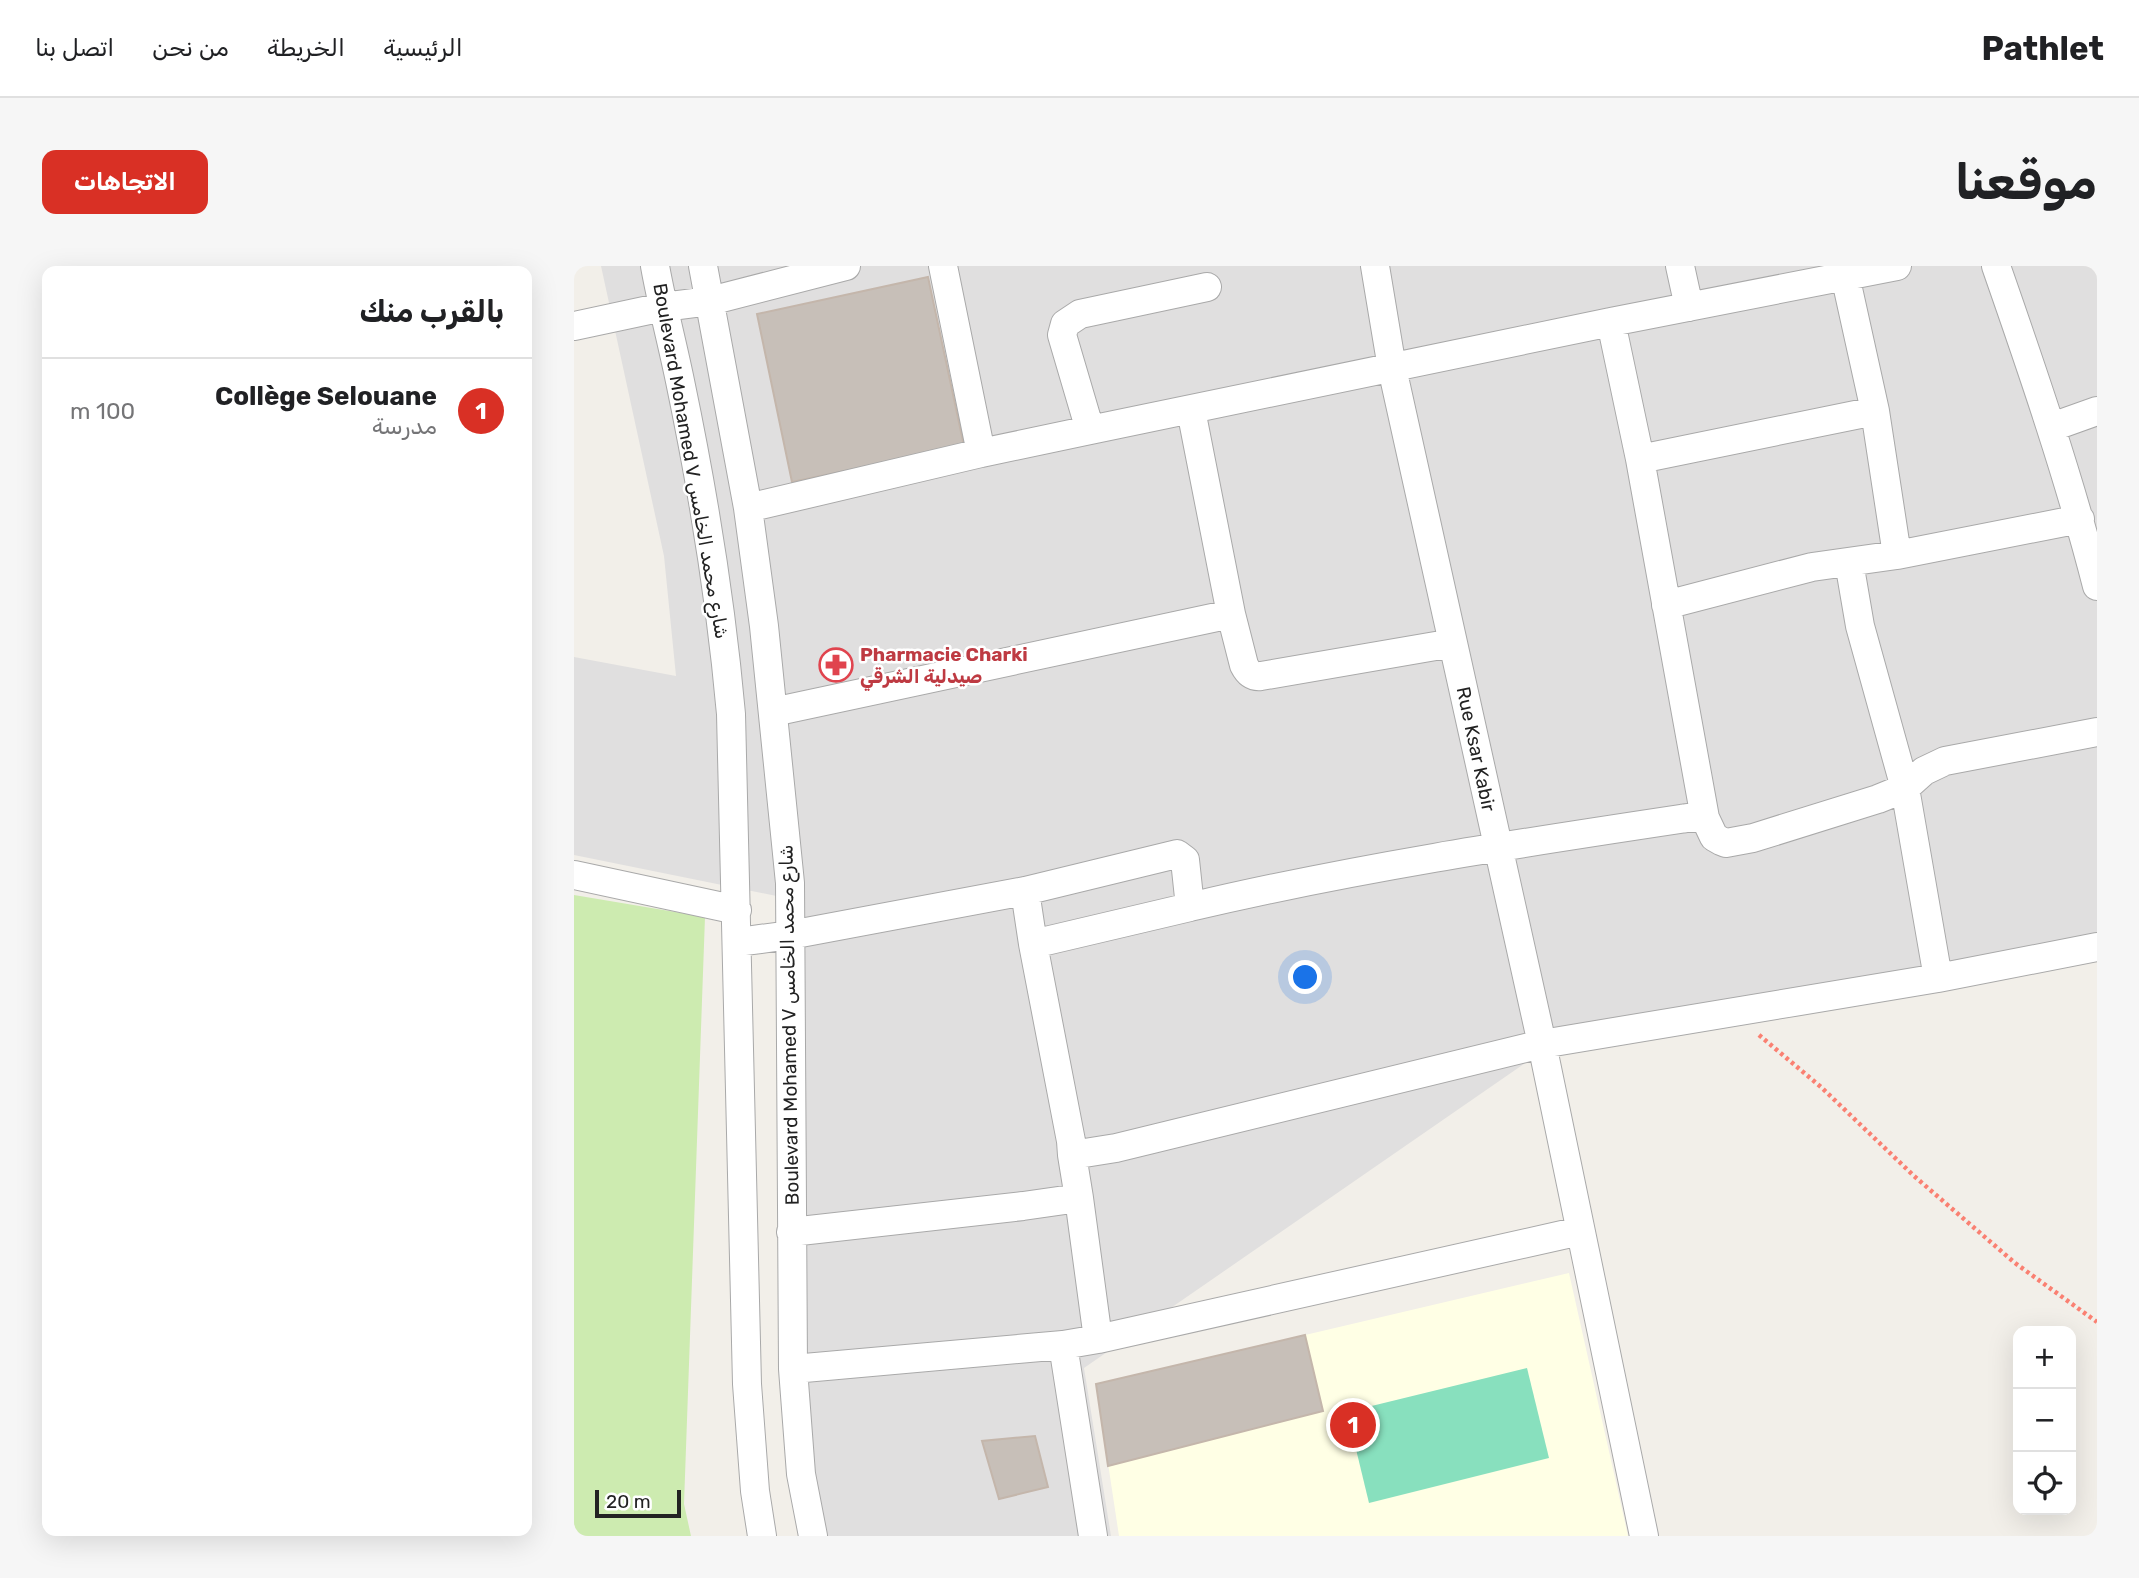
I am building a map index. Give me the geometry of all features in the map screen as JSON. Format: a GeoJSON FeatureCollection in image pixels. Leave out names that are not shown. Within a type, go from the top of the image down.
{"type":"FeatureCollection","features":[{"type":"Feature","properties":{"kind":"street","name":"Boulevard Mohamed V شارع محمد الخامس"},"geometry":{"type":"LineString","coordinates":[[655,266],[682,393],[724,637],[731,714],[747,1384],[755,1492],[762,1536]]}},
{"type":"Feature","properties":{"kind":"street","name":"Boulevard Mohamed V شارع محمد الخامس"},"geometry":{"type":"LineString","coordinates":[[703,266],[748,508],[790,883],[793,1369],[801,1474],[813,1536]]}},
{"type":"Feature","properties":{"kind":"street"},"geometry":{"type":"LineString","coordinates":[[574,326],[663,307],[710,301],[846,266]]}},
{"type":"Feature","properties":{"kind":"street"},"geometry":{"type":"LineString","coordinates":[[943,266],[981,453]]}},
{"type":"Feature","properties":{"kind":"street","name":"Rue Ksar Kabir"},"geometry":{"type":"LineString","coordinates":[[1375,266],[1392,368],[1542,1044],[1644,1536]]}},
{"type":"Feature","properties":{"kind":"street"},"geometry":{"type":"LineString","coordinates":[[1680,266],[1689,307]]}},
{"type":"Feature","properties":{"kind":"street"},"geometry":{"type":"LineString","coordinates":[[748,508],[981,453],[1689,307],[1844,271],[1897,266]]}},
{"type":"Feature","properties":{"kind":"street"},"geometry":{"type":"LineString","coordinates":[[1996,266],[2052,427],[2097,586]]}},
{"type":"Feature","properties":{"kind":"street"},"geometry":{"type":"LineString","coordinates":[[1844,271],[1875,411],[1897,555]]}},
{"type":"Feature","properties":{"kind":"street"},"geometry":{"type":"LineString","coordinates":[[1090,430],[1062,335],[1065,324],[1080,314],[1207,287]]}},
{"type":"Feature","properties":{"kind":"street"},"geometry":{"type":"LineString","coordinates":[[1612,322],[1640,459],[1704,818],[1714,837],[1726,843],[1753,838],[1878,799],[1905,788],[1924,771],[1945,761],[2097,732]]}},
{"type":"Feature","properties":{"kind":"street"},"geometry":{"type":"LineString","coordinates":[[1191,410],[1231,614],[1248,673],[1255,677],[1453,643]]}},
{"type":"Feature","properties":{"kind":"street"},"geometry":{"type":"LineString","coordinates":[[1640,459],[1875,411]]}},
{"type":"Feature","properties":{"kind":"street"},"geometry":{"type":"LineString","coordinates":[[2052,427],[2097,411]]}},
{"type":"Feature","properties":{"kind":"street"},"geometry":{"type":"LineString","coordinates":[[1666,604],[1812,567],[1897,555],[2080,519]]}},
{"type":"Feature","properties":{"kind":"street"},"geometry":{"type":"LineString","coordinates":[[1849,562],[1860,626],[1905,788],[1938,978]]}},
{"type":"Feature","properties":{"kind":"street"},"geometry":{"type":"LineString","coordinates":[[772,712],[1231,614]]}},
{"type":"Feature","properties":{"kind":"street"},"geometry":{"type":"LineString","coordinates":[[1033,944],[1236,896],[1497,846],[1687,818],[1704,818]]}},
{"type":"Feature","properties":{"kind":"street"},"geometry":{"type":"LineString","coordinates":[[738,942],[790,935],[1025,891],[1177,854],[1185,860],[1190,907]]}},
{"type":"Feature","properties":{"kind":"street"},"geometry":{"type":"LineString","coordinates":[[574,875],[737,910]]}},
{"type":"Feature","properties":{"kind":"street"},"geometry":{"type":"LineString","coordinates":[[1025,891],[1071,1141],[1098,1339]]}},
{"type":"Feature","properties":{"kind":"street"},"geometry":{"type":"LineString","coordinates":[[1072,1155],[1116,1148],[1542,1044],[1938,978],[2097,947]]}},
{"type":"Feature","properties":{"kind":"street"},"geometry":{"type":"LineString","coordinates":[[791,1232],[1079,1198]]}},
{"type":"Feature","properties":{"kind":"street"},"geometry":{"type":"LineString","coordinates":[[793,1369],[1063,1345],[1098,1339],[1580,1231]]}},
{"type":"Feature","properties":{"kind":"street"},"geometry":{"type":"LineString","coordinates":[[1063,1345],[1093,1536]]}},
{"type":"Feature","properties":{"kind":"path"},"geometry":{"type":"LineString","coordinates":[[1733,1012],[1821,1087],[1914,1176],[2015,1263],[2097,1322]]}},
{"type":"Feature","properties":{"kind":"shaded area"},"geometry":{"type":"Polygon","coordinates":[[[601,266],[2097,266],[2097,934],[1528,1061],[1084,1368],[1111,1536],[812,1536],[796,1412],[796,900],[574,855],[574,657],[676,676],[664,556],[601,266]]]}},
{"type":"Feature","properties":{"kind":"shaded area"},"geometry":{"type":"Polygon","coordinates":[[[1569,1273],[1628,1536],[1119,1536],[1096,1384],[1569,1273]]]}},
{"type":"Feature","properties":{"kind":"green space"},"geometry":{"type":"Polygon","coordinates":[[[574,895],[705,917],[684,1504],[691,1536],[574,1536],[574,895]]]}},
{"type":"Feature","properties":{"kind":"green space"},"geometry":{"type":"Polygon","coordinates":[[[1527,1368],[1549,1458],[1369,1503],[1347,1412],[1527,1368]]]}},
{"type":"Feature","properties":{"kind":"building"},"geometry":{"type":"Polygon","coordinates":[[[928,277],[964,446],[792,482],[757,314],[928,277]]]}},
{"type":"Feature","properties":{"kind":"building"},"geometry":{"type":"Polygon","coordinates":[[[1305,1335],[1323,1411],[1108,1466],[1096,1384],[1305,1335]]]}},
{"type":"Feature","properties":{"kind":"building"},"geometry":{"type":"Polygon","coordinates":[[[1035,1436],[1048,1487],[999,1499],[982,1441],[1035,1436]]]}},
{"type":"Feature","properties":{"kind":"place","name":"Pharmacie Charki صيدلية الشرقي"},"geometry":{"type":"Point","coordinates":[836,665]}},
{"type":"Feature","properties":{"kind":"place","name":"Collège Selouane"},"geometry":{"type":"Point","coordinates":[1353,1425]}}]}
